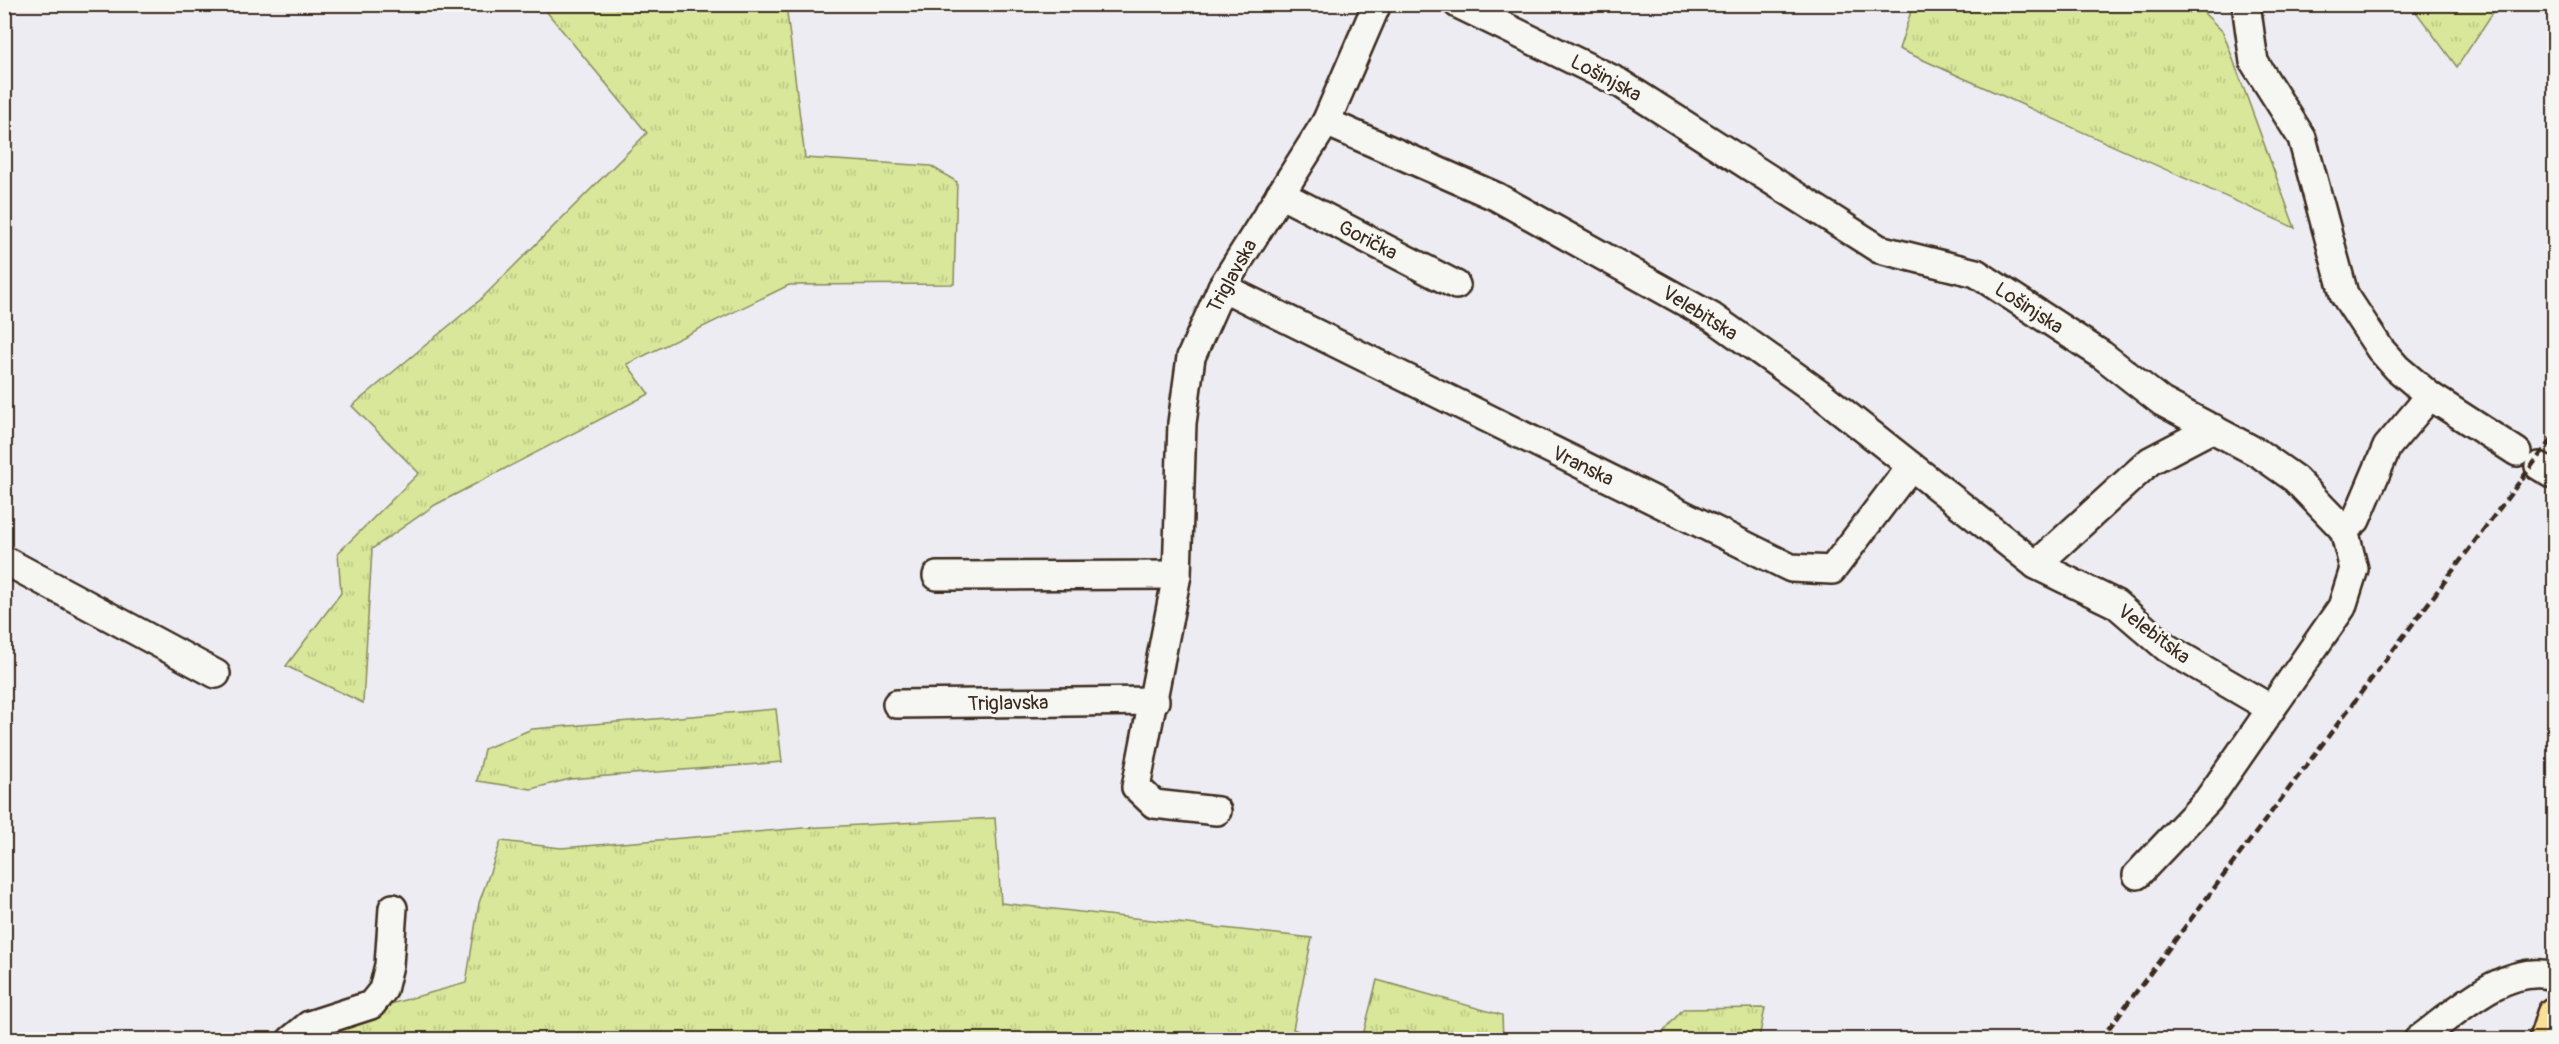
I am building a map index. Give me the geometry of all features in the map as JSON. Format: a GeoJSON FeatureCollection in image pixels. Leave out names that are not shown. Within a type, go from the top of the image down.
{"type":"FeatureCollection","features":[{"type":"Feature","properties":{"kind":"street","name":"Triglavska"},"geometry":{"type":"LineString","coordinates":[[1217,810],[1154,804],[1136,787],[1155,701],[1177,575],[1182,423],[1191,357],[1222,287],[1326,122],[1377,4]]}},
{"type":"Feature","properties":{"kind":"street","name":"Lošinjska"},"geometry":{"type":"LineString","coordinates":[[1458,4],[1618,82],[1879,249],[1976,273],[2102,355],[2162,402],[2258,453],[2295,479],[2344,530]]}},
{"type":"Feature","properties":{"kind":"street"},"geometry":{"type":"LineString","coordinates":[[2246,4],[2254,62],[2302,138],[2344,294],[2380,349],[2397,368],[2430,396],[2517,452]]}},
{"type":"Feature","properties":{"kind":"street","name":"Velebitska"},"geometry":{"type":"LineString","coordinates":[[1326,122],[1497,197],[1712,317],[1819,393],[2036,565],[2116,604],[2167,648],[2270,708]]}},
{"type":"Feature","properties":{"kind":"street","name":"Gorička"},"geometry":{"type":"LineString","coordinates":[[1280,194],[1456,285]]}},
{"type":"Feature","properties":{"kind":"street","name":"Vranska"},"geometry":{"type":"LineString","coordinates":[[1222,287],[1791,568],[1832,570],[1911,466]]}},
{"type":"Feature","properties":{"kind":"street"},"geometry":{"type":"LineString","coordinates":[[2137,875],[2208,800],[2342,607],[2354,569],[2344,530],[2356,520],[2387,447],[2430,396]]}},
{"type":"Feature","properties":{"kind":"street"},"geometry":{"type":"LineString","coordinates":[[2036,565],[2150,461],[2213,428]]}},
{"type":"Feature","properties":{"kind":"street"},"geometry":{"type":"LineString","coordinates":[[4,560],[216,674]]}},
{"type":"Feature","properties":{"kind":"street"},"geometry":{"type":"LineString","coordinates":[[937,576],[1177,575]]}},
{"type":"Feature","properties":{"kind":"street","name":"Triglavska"},"geometry":{"type":"LineString","coordinates":[[897,704],[1155,701]]}},
{"type":"Feature","properties":{"kind":"street"},"geometry":{"type":"LineString","coordinates":[[291,1040],[309,1025],[340,1013],[371,1005],[383,990],[389,965],[393,908]]}},
{"type":"Feature","properties":{"kind":"street"},"geometry":{"type":"LineString","coordinates":[[2418,1040],[2504,980],[2535,972],[2554,976]]}},
{"type":"Feature","properties":{"kind":"green space"},"geometry":{"type":"Polygon","coordinates":[[[541,5],[786,5],[805,158],[931,166],[957,182],[954,284],[789,285],[627,364],[649,394],[435,505],[372,549],[363,703],[286,666],[341,593],[338,553],[419,473],[352,406],[480,300],[647,133],[541,5]]]}},
{"type":"Feature","properties":{"kind":"green space"},"geometry":{"type":"Polygon","coordinates":[[[1913,5],[2196,5],[2223,32],[2295,228],[1899,49],[1913,5]]]}},
{"type":"Feature","properties":{"kind":"green space"},"geometry":{"type":"Polygon","coordinates":[[[2411,5],[2498,5],[2457,67],[2411,5]]]}},
{"type":"Feature","properties":{"kind":"green space"},"geometry":{"type":"Polygon","coordinates":[[[776,709],[782,762],[570,779],[531,789],[477,781],[484,749],[532,729],[776,709]]]}},
{"type":"Feature","properties":{"kind":"green space"},"geometry":{"type":"Polygon","coordinates":[[[995,818],[1001,903],[1312,938],[1293,1029],[1317,1039],[301,1040],[329,1021],[466,983],[479,903],[501,841],[561,848],[803,828],[995,818]]]}},
{"type":"Feature","properties":{"kind":"green space"},"geometry":{"type":"Polygon","coordinates":[[[1377,980],[1502,1015],[1503,1039],[1362,1039],[1377,980]]]}},
{"type":"Feature","properties":{"kind":"green space"},"geometry":{"type":"Polygon","coordinates":[[[1765,1008],[1759,1039],[1657,1039],[1683,1009],[1765,1008]]]}},
{"type":"Feature","properties":{"kind":"railway"},"geometry":{"type":"LineString","coordinates":[[2100,1040],[2554,436]]}},
{"type":"Feature","properties":{"kind":"railway"},"geometry":{"type":"LineString","coordinates":[[4,1036],[18,1040]]}}]}
